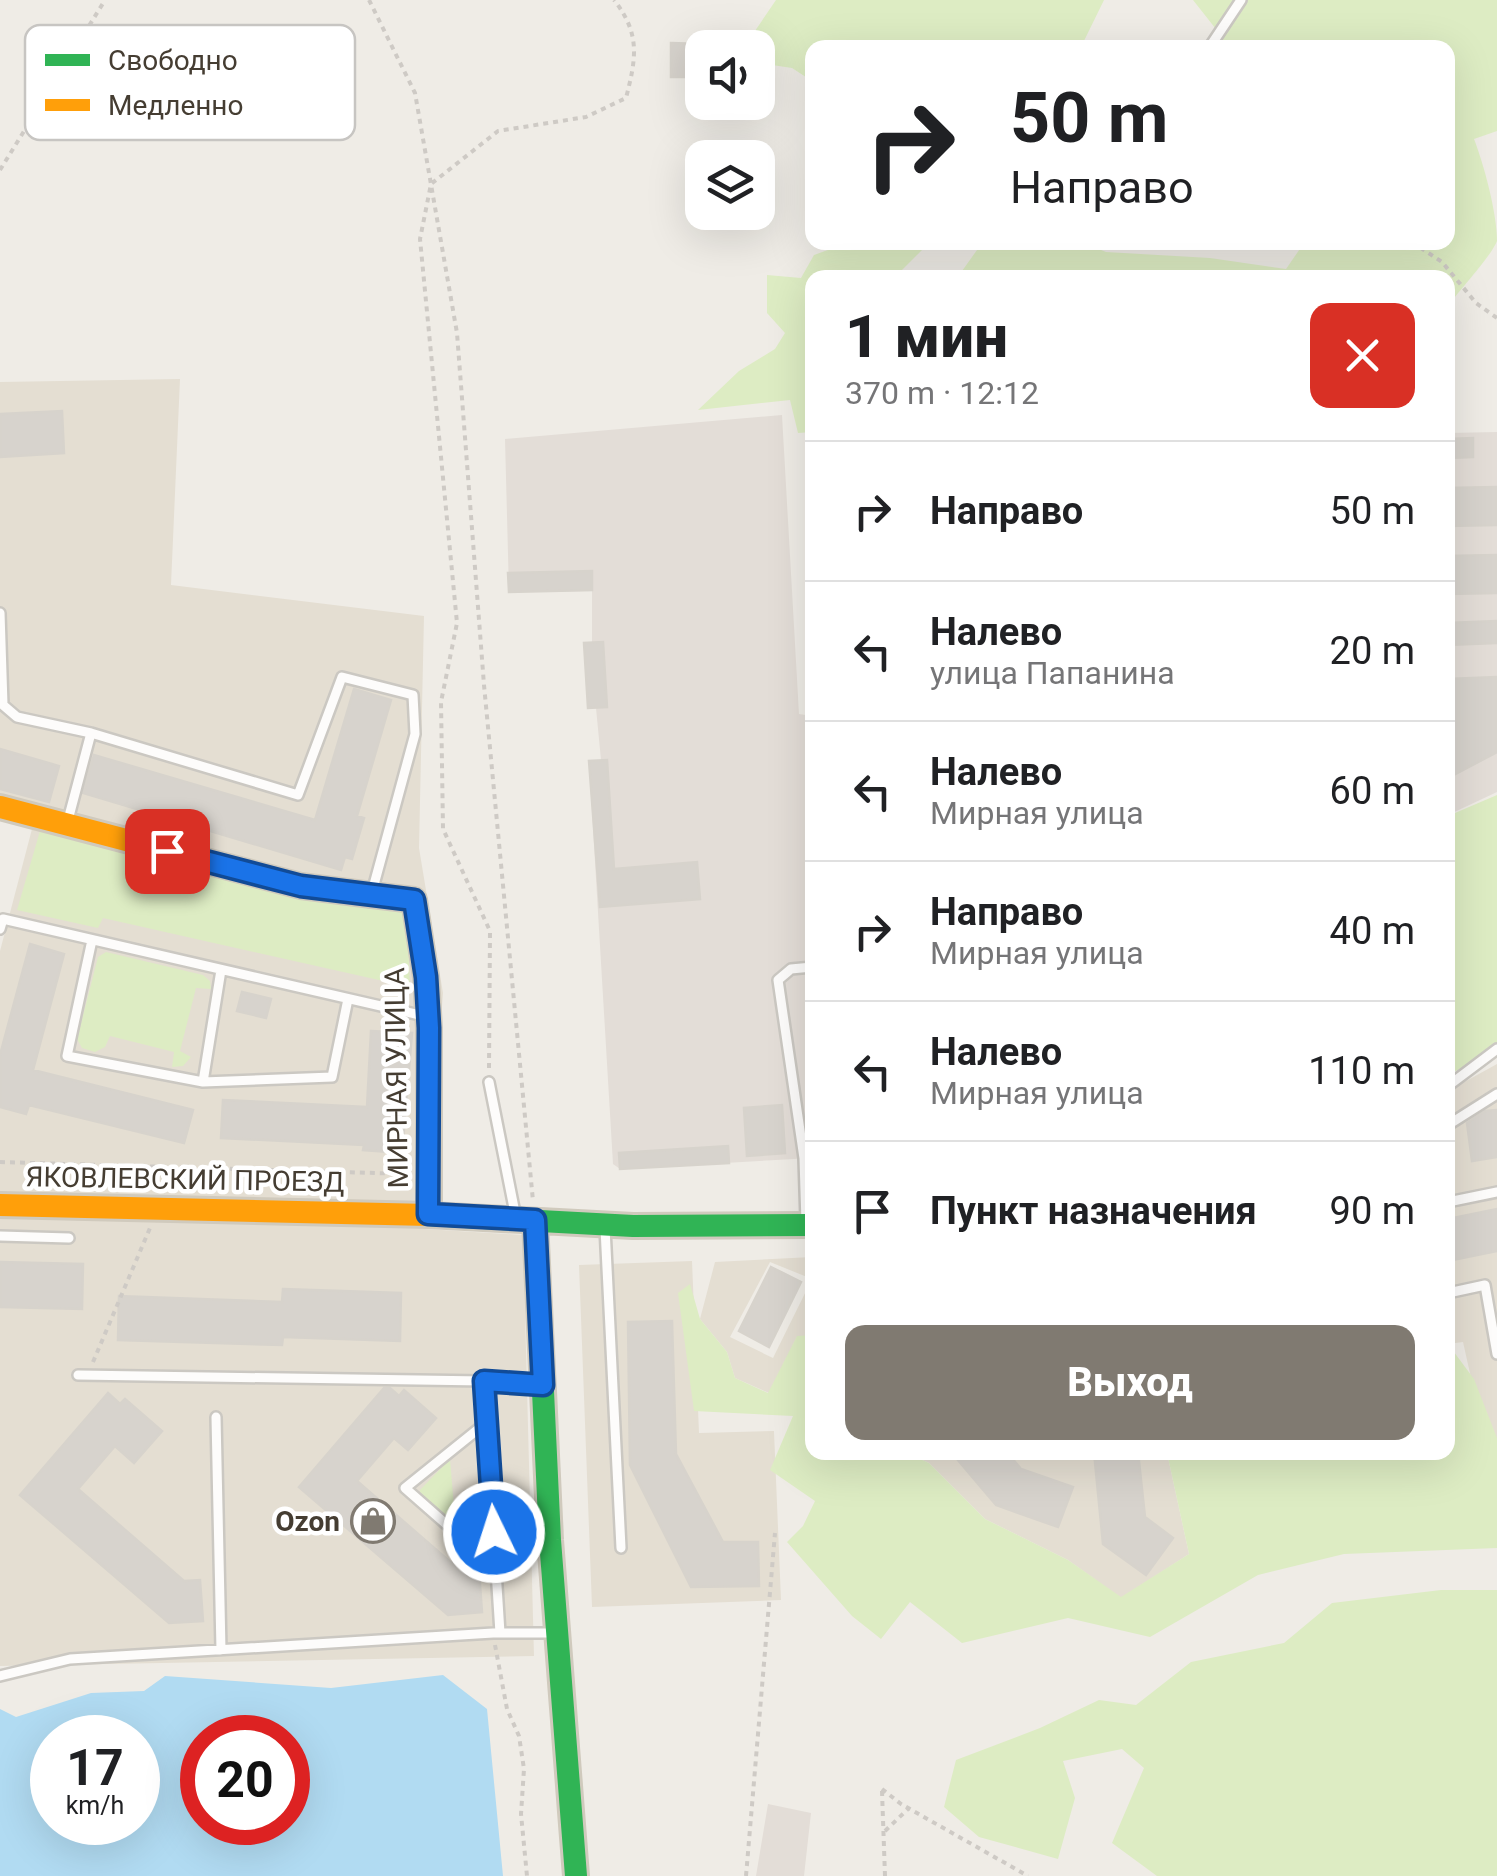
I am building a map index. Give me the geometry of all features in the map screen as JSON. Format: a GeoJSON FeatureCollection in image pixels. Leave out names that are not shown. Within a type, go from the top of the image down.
{"type":"FeatureCollection","features":[{"type":"Feature","properties":{"kind":"street","name":"МИРНАЯ УЛИЦА"},"geometry":{"type":"LineString","coordinates":[[0,807],[301,886],[414,900],[429,1018],[428,1214],[605,1225],[805,1228]]}},
{"type":"Feature","properties":{"kind":"street","name":"ЯКОВЛЕВСКИЙ ПРОЕЗД"},"geometry":{"type":"LineString","coordinates":[[0,1205],[428,1214]]}},
{"type":"Feature","properties":{"kind":"street"},"geometry":{"type":"LineString","coordinates":[[526,1221],[543,1385],[576,1876]]}},
{"type":"Feature","properties":{"kind":"lane"},"geometry":{"type":"LineString","coordinates":[[1214,40],[1241,0]]}},
{"type":"Feature","properties":{"kind":"lane"},"geometry":{"type":"LineString","coordinates":[[0,613],[3,705],[7,712],[91,733],[298,796],[342,677],[413,694],[415,734],[371,895]]}},
{"type":"Feature","properties":{"kind":"lane"},"geometry":{"type":"LineString","coordinates":[[67,824],[91,733]]}},
{"type":"Feature","properties":{"kind":"lane"},"geometry":{"type":"LineString","coordinates":[[0,929],[3,920],[429,1018]]}},
{"type":"Feature","properties":{"kind":"lane"},"geometry":{"type":"LineString","coordinates":[[92,940],[67,1056],[203,1082],[332,1077],[348,999]]}},
{"type":"Feature","properties":{"kind":"lane"},"geometry":{"type":"LineString","coordinates":[[805,968],[791,969],[778,980],[805,1170]]}},
{"type":"Feature","properties":{"kind":"lane"},"geometry":{"type":"LineString","coordinates":[[203,1082],[222,970]]}},
{"type":"Feature","properties":{"kind":"lane"},"geometry":{"type":"LineString","coordinates":[[1455,1081],[1497,1048]]}},
{"type":"Feature","properties":{"kind":"lane"},"geometry":{"type":"LineString","coordinates":[[489,1082],[526,1221]]}},
{"type":"Feature","properties":{"kind":"lane"},"geometry":{"type":"LineString","coordinates":[[1455,1121],[1497,1094]]}},
{"type":"Feature","properties":{"kind":"lane"},"geometry":{"type":"LineString","coordinates":[[1455,1201],[1497,1192]]}},
{"type":"Feature","properties":{"kind":"lane"},"geometry":{"type":"LineString","coordinates":[[605,1225],[620,1548]]}},
{"type":"Feature","properties":{"kind":"lane"},"geometry":{"type":"LineString","coordinates":[[0,1236],[69,1238]]}},
{"type":"Feature","properties":{"kind":"lane"},"geometry":{"type":"LineString","coordinates":[[1455,1291],[1497,1283]]}},
{"type":"Feature","properties":{"kind":"lane"},"geometry":{"type":"LineString","coordinates":[[1484,1285],[1497,1354]]}},
{"type":"Feature","properties":{"kind":"lane"},"geometry":{"type":"LineString","coordinates":[[82,1375],[543,1385]]}},
{"type":"Feature","properties":{"kind":"lane"},"geometry":{"type":"LineString","coordinates":[[484,1381],[497,1633]]}},
{"type":"Feature","properties":{"kind":"lane"},"geometry":{"type":"LineString","coordinates":[[216,1416],[221,1650]]}},
{"type":"Feature","properties":{"kind":"lane"},"geometry":{"type":"LineString","coordinates":[[487,1422],[405,1488],[496,1568]]}},
{"type":"Feature","properties":{"kind":"lane"},"geometry":{"type":"LineString","coordinates":[[0,1676],[70,1658],[497,1633],[558,1633]]}},
{"type":"Feature","properties":{"kind":"path"},"geometry":{"type":"LineString","coordinates":[[90,25],[105,0]]}},
{"type":"Feature","properties":{"kind":"path"},"geometry":{"type":"LineString","coordinates":[[369,0],[415,92],[457,333],[526,1221]]}},
{"type":"Feature","properties":{"kind":"path"},"geometry":{"type":"LineString","coordinates":[[489,1082],[490,930],[443,830],[441,702],[457,623],[420,239],[431,184],[498,131],[586,117],[626,98],[637,55],[626,15],[614,0]]}},
{"type":"Feature","properties":{"kind":"path"},"geometry":{"type":"LineString","coordinates":[[0,170],[25,130]]}},
{"type":"Feature","properties":{"kind":"path"},"geometry":{"type":"LineString","coordinates":[[1424,250],[1449,270]]}},
{"type":"Feature","properties":{"kind":"path"},"geometry":{"type":"LineString","coordinates":[[1455,278],[1476,303],[1497,318]]}},
{"type":"Feature","properties":{"kind":"path"},"geometry":{"type":"LineString","coordinates":[[0,1162],[429,1175]]}},
{"type":"Feature","properties":{"kind":"path"},"geometry":{"type":"LineString","coordinates":[[82,1375],[158,1208]]}},
{"type":"Feature","properties":{"kind":"path"},"geometry":{"type":"LineString","coordinates":[[746,1876],[775,1533]]}},
{"type":"Feature","properties":{"kind":"path"},"geometry":{"type":"LineString","coordinates":[[497,1633],[506,1709],[519,1736],[524,1769],[521,1814],[527,1876]]}},
{"type":"Feature","properties":{"kind":"path"},"geometry":{"type":"LineString","coordinates":[[885,1876],[882,1789],[1028,1876]]}},
{"type":"Feature","properties":{"kind":"path"},"geometry":{"type":"LineString","coordinates":[[886,1832],[910,1809]]}},
{"type":"Feature","properties":{"kind":"shaded area"},"geometry":{"type":"Polygon","coordinates":[[[180,379],[171,585],[424,616],[419,848],[443,993],[425,1229],[523,1235],[534,1656],[0,1666],[0,951],[32,829],[0,820],[0,382],[180,379]]]}},
{"type":"Feature","properties":{"kind":"shaded area"},"geometry":{"type":"Polygon","coordinates":[[[782,415],[799,714],[805,715],[805,1158],[620,1169],[613,1164],[589,761],[601,760],[584,643],[592,642],[592,591],[509,592],[505,439],[782,415]]]}},
{"type":"Feature","properties":{"kind":"shaded area"},"geometry":{"type":"Polygon","coordinates":[[[1497,432],[1497,792],[1455,812],[1455,433],[1497,432]]]}},
{"type":"Feature","properties":{"kind":"shaded area"},"geometry":{"type":"Polygon","coordinates":[[[1497,1064],[1497,1481],[1463,1342],[1455,1343],[1455,1087],[1497,1064]]]}},
{"type":"Feature","properties":{"kind":"shaded area"},"geometry":{"type":"Polygon","coordinates":[[[805,1257],[805,1276],[770,1262],[730,1337],[773,1358],[805,1293],[805,1336],[797,1337],[769,1393],[735,1378],[727,1352],[700,1319],[715,1262],[805,1257]]]}},
{"type":"Feature","properties":{"kind":"shaded area"},"geometry":{"type":"Polygon","coordinates":[[[692,1261],[699,1433],[774,1431],[781,1600],[592,1607],[579,1265],[692,1261]]]}},
{"type":"Feature","properties":{"kind":"shaded area"},"geometry":{"type":"Polygon","coordinates":[[[922,1460],[1169,1460],[1189,1554],[1121,1598],[1068,1560],[985,1519],[922,1460]]]}},
{"type":"Feature","properties":{"kind":"shaded area"},"geometry":{"type":"Polygon","coordinates":[[[768,1804],[811,1813],[804,1876],[756,1876],[768,1804]]]}},
{"type":"Feature","properties":{"kind":"green space"},"geometry":{"type":"Polygon","coordinates":[[[776,0],[1104,0],[1084,40],[805,40],[805,76],[792,68],[775,66],[775,30],[756,30],[776,0]]]}},
{"type":"Feature","properties":{"kind":"green space"},"geometry":{"type":"Polygon","coordinates":[[[1193,0],[1497,0],[1497,131],[1474,139],[1489,189],[1497,241],[1455,297],[1455,270],[963,270],[977,250],[1101,250],[1210,258],[1286,269],[1299,250],[1455,250],[1455,40],[1223,38],[1193,0]]]}},
{"type":"Feature","properties":{"kind":"green space"},"geometry":{"type":"Polygon","coordinates":[[[828,250],[922,250],[902,270],[806,270],[814,255],[828,250]]]}},
{"type":"Feature","properties":{"kind":"green space"},"geometry":{"type":"Polygon","coordinates":[[[805,271],[805,432],[798,433],[790,400],[698,410],[739,371],[775,349],[785,333],[767,313],[767,275],[801,278],[805,271]]]}},
{"type":"Feature","properties":{"kind":"green space"},"geometry":{"type":"Polygon","coordinates":[[[1497,795],[1497,1054],[1455,1071],[1455,813],[1497,795]]]}},
{"type":"Feature","properties":{"kind":"green space"},"geometry":{"type":"Polygon","coordinates":[[[40,831],[297,897],[407,913],[410,987],[103,918],[98,928],[17,910],[40,831]]]}},
{"type":"Feature","properties":{"kind":"green space"},"geometry":{"type":"Polygon","coordinates":[[[106,952],[203,975],[210,981],[211,989],[196,988],[180,1051],[191,1057],[183,1066],[172,1067],[174,1052],[110,1036],[105,1047],[95,1052],[82,1048],[77,1039],[98,957],[106,952]]]}},
{"type":"Feature","properties":{"kind":"green space"},"geometry":{"type":"Polygon","coordinates":[[[690,1284],[700,1319],[727,1352],[735,1378],[768,1393],[797,1336],[805,1335],[805,1460],[922,1460],[985,1519],[1068,1560],[1121,1597],[1189,1554],[1169,1460],[1455,1460],[1455,1353],[1474,1379],[1497,1438],[1497,1548],[1344,1554],[1258,1575],[1150,1637],[1068,1618],[962,1643],[910,1602],[881,1639],[852,1616],[787,1542],[803,1526],[815,1501],[770,1470],[793,1416],[694,1411],[678,1293],[690,1284]]]}},
{"type":"Feature","properties":{"kind":"green space"},"geometry":{"type":"Polygon","coordinates":[[[450,1459],[456,1531],[420,1500],[420,1490],[450,1459]]]}},
{"type":"Feature","properties":{"kind":"green space"},"geometry":{"type":"Polygon","coordinates":[[[1441,1590],[1497,1590],[1497,1876],[1157,1876],[1112,1843],[1144,1768],[1122,1749],[1063,1761],[1075,1798],[1058,1859],[979,1837],[944,1807],[956,1760],[1099,1700],[1136,1705],[1191,1662],[1284,1643],[1332,1603],[1441,1590]]]}},
{"type":"Feature","properties":{"kind":"water"},"geometry":{"type":"Polygon","coordinates":[[[443,1675],[487,1709],[503,1876],[0,1876],[0,1709],[16,1717],[91,1693],[144,1691],[165,1676],[331,1688],[443,1675]]]}},
{"type":"Feature","properties":{"kind":"building"},"geometry":{"type":"Polygon","coordinates":[[[671,43],[685,43],[685,77],[671,77],[671,43]]]}},
{"type":"Feature","properties":{"kind":"building"},"geometry":{"type":"Polygon","coordinates":[[[62,411],[64,453],[0,457],[0,414],[62,411]]]}},
{"type":"Feature","properties":{"kind":"building"},"geometry":{"type":"Polygon","coordinates":[[[1473,438],[1473,457],[1455,458],[1455,439],[1473,438]]]}},
{"type":"Feature","properties":{"kind":"building"},"geometry":{"type":"Polygon","coordinates":[[[1497,487],[1497,525],[1455,526],[1455,488],[1497,487]]]}},
{"type":"Feature","properties":{"kind":"building"},"geometry":{"type":"Polygon","coordinates":[[[1497,555],[1497,593],[1455,594],[1455,556],[1497,555]]]}},
{"type":"Feature","properties":{"kind":"building"},"geometry":{"type":"Polygon","coordinates":[[[592,571],[592,590],[509,592],[508,573],[592,571]]]}},
{"type":"Feature","properties":{"kind":"building"},"geometry":{"type":"Polygon","coordinates":[[[1497,621],[1497,643],[1455,645],[1455,623],[1497,621]]]}},
{"type":"Feature","properties":{"kind":"building"},"geometry":{"type":"Polygon","coordinates":[[[603,642],[607,707],[588,708],[584,643],[603,642]]]}},
{"type":"Feature","properties":{"kind":"building"},"geometry":{"type":"Polygon","coordinates":[[[1497,677],[1497,752],[1455,774],[1455,679],[1497,677]]]}},
{"type":"Feature","properties":{"kind":"building"},"geometry":{"type":"Polygon","coordinates":[[[354,689],[391,700],[357,816],[364,818],[352,859],[345,857],[341,870],[83,793],[94,755],[315,820],[354,689]]]}},
{"type":"Feature","properties":{"kind":"building"},"geometry":{"type":"Polygon","coordinates":[[[0,749],[59,766],[49,802],[0,789],[0,749]]]}},
{"type":"Feature","properties":{"kind":"building"},"geometry":{"type":"Polygon","coordinates":[[[607,760],[614,869],[697,862],[700,899],[600,907],[589,761],[607,760]]]}},
{"type":"Feature","properties":{"kind":"building"},"geometry":{"type":"Polygon","coordinates":[[[30,944],[64,954],[33,1070],[193,1110],[184,1143],[29,1105],[26,1114],[0,1107],[0,1055],[30,944]]]}},
{"type":"Feature","properties":{"kind":"building"},"geometry":{"type":"Polygon","coordinates":[[[242,992],[271,999],[266,1018],[237,1011],[242,992]]]}},
{"type":"Feature","properties":{"kind":"building"},"geometry":{"type":"Polygon","coordinates":[[[371,1031],[412,1033],[402,1153],[363,1150],[364,1145],[221,1138],[223,1100],[367,1107],[371,1031]]]}},
{"type":"Feature","properties":{"kind":"building"},"geometry":{"type":"Polygon","coordinates":[[[782,1105],[785,1153],[747,1156],[744,1108],[782,1105]]]}},
{"type":"Feature","properties":{"kind":"building"},"geometry":{"type":"Polygon","coordinates":[[[1497,1110],[1497,1157],[1472,1161],[1467,1123],[1485,1111],[1497,1110]]]}},
{"type":"Feature","properties":{"kind":"building"},"geometry":{"type":"Polygon","coordinates":[[[728,1146],[729,1163],[620,1169],[619,1153],[728,1146]]]}},
{"type":"Feature","properties":{"kind":"building"},"geometry":{"type":"Polygon","coordinates":[[[1497,1209],[1497,1251],[1455,1260],[1455,1218],[1497,1209]]]}},
{"type":"Feature","properties":{"kind":"building"},"geometry":{"type":"Polygon","coordinates":[[[0,1262],[83,1264],[82,1309],[0,1307],[0,1262]]]}},
{"type":"Feature","properties":{"kind":"building"},"geometry":{"type":"Polygon","coordinates":[[[771,1267],[801,1282],[769,1347],[739,1331],[771,1267]]]}},
{"type":"Feature","properties":{"kind":"building"},"geometry":{"type":"Polygon","coordinates":[[[283,1289],[401,1293],[400,1341],[283,1337],[282,1345],[118,1340],[119,1296],[282,1302],[283,1289]]]}},
{"type":"Feature","properties":{"kind":"building"},"geometry":{"type":"Polygon","coordinates":[[[672,1321],[676,1454],[723,1542],[758,1542],[759,1586],[691,1587],[630,1465],[628,1322],[672,1321]]]}},
{"type":"Feature","properties":{"kind":"building"},"geometry":{"type":"Polygon","coordinates":[[[384,1388],[399,1396],[404,1390],[436,1418],[408,1450],[394,1438],[357,1481],[463,1573],[479,1571],[482,1612],[448,1615],[299,1487],[384,1388]]]}},
{"type":"Feature","properties":{"kind":"building"},"geometry":{"type":"Polygon","coordinates":[[[108,1393],[120,1404],[125,1399],[162,1431],[134,1463],[115,1446],[78,1489],[184,1581],[200,1580],[203,1621],[169,1623],[20,1495],[108,1393]]]}},
{"type":"Feature","properties":{"kind":"building"},"geometry":{"type":"Polygon","coordinates":[[[958,1460],[1014,1460],[1021,1469],[1073,1487],[1058,1527],[996,1505],[958,1460]]]}},
{"type":"Feature","properties":{"kind":"building"},"geometry":{"type":"Polygon","coordinates":[[[1095,1460],[1139,1460],[1145,1517],[1173,1538],[1146,1575],[1103,1544],[1095,1460]]]}},
{"type":"Feature","properties":{"kind":"traffic: fast"},"geometry":{"type":"LineString","coordinates":[[372,895],[414,900],[429,1028],[429,1215],[633,1226],[805,1225]]}},
{"type":"Feature","properties":{"kind":"traffic: fast"},"geometry":{"type":"LineString","coordinates":[[535,1221],[550,1540],[576,1876]]}},
{"type":"Feature","properties":{"kind":"traffic: slow"},"geometry":{"type":"LineString","coordinates":[[0,807],[301,886],[372,895]]}},
{"type":"Feature","properties":{"kind":"traffic: slow"},"geometry":{"type":"LineString","coordinates":[[0,1205],[429,1215]]}},
{"type":"Feature","properties":{"kind":"place","name":"Ozon"},"geometry":{"type":"Point","coordinates":[373,1521]}},
{"type":"Feature","properties":{"kind":"route"},"geometry":{"type":"LineString","coordinates":[[167,851],[301,886],[414,900],[429,1028],[428,1214],[535,1220],[543,1385],[484,1381],[494,1532]]}}]}
